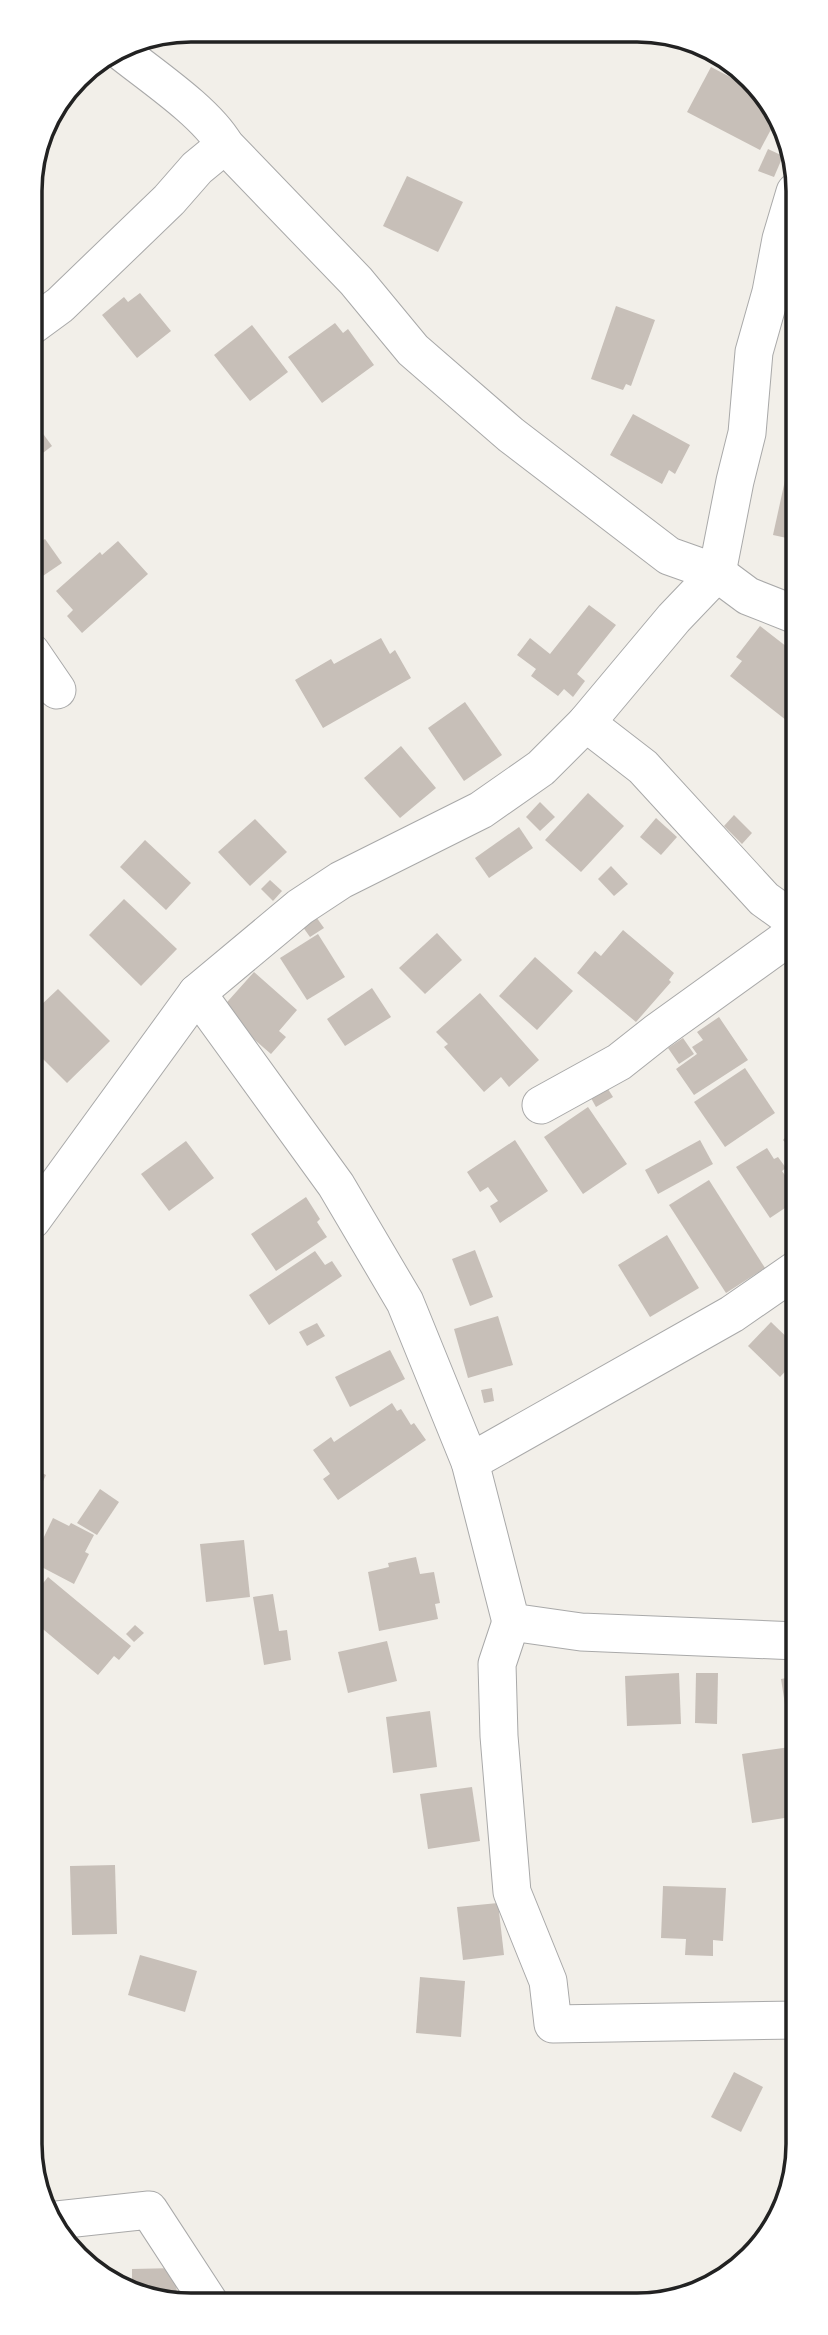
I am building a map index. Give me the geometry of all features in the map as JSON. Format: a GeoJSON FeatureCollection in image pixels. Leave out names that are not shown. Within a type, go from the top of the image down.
{"type":"FeatureCollection","features":[{"type":"Feature","properties":{"kind":"street"},"geometry":{"type":"LineString","coordinates":[[127,56],[186,103],[218,134],[225,145],[356,281],[413,350],[511,435],[669,556],[717,573],[748,596],[786,611]]}},
{"type":"Feature","properties":{"kind":"street"},"geometry":{"type":"LineString","coordinates":[[42,318],[60,305],[169,200],[197,168],[225,145]]}},
{"type":"Feature","properties":{"kind":"street"},"geometry":{"type":"LineString","coordinates":[[42,1206],[197,993],[281,922],[341,880],[481,810],[541,768],[586,723],[674,618],[717,573],[747,433],[754,352],[771,292],[786,222]]}},
{"type":"Feature","properties":{"kind":"street"},"geometry":{"type":"LineString","coordinates":[[42,668],[57,690]]}},
{"type":"Feature","properties":{"kind":"street"},"geometry":{"type":"LineString","coordinates":[[586,723],[643,767],[764,899],[786,915]]}},
{"type":"Feature","properties":{"kind":"street"},"geometry":{"type":"LineString","coordinates":[[541,1105],[619,1062],[786,939]]}},
{"type":"Feature","properties":{"kind":"street"},"geometry":{"type":"LineString","coordinates":[[197,993],[336,1185],[405,1302],[470,1462],[511,1622],[497,1664],[499,1736],[512,1892],[548,1981],[553,2024],[786,2020]]}},
{"type":"Feature","properties":{"kind":"street"},"geometry":{"type":"LineString","coordinates":[[470,1462],[732,1314],[786,1277]]}},
{"type":"Feature","properties":{"kind":"street"},"geometry":{"type":"LineString","coordinates":[[511,1622],[581,1632],[786,1641]]}},
{"type":"Feature","properties":{"kind":"street"},"geometry":{"type":"LineString","coordinates":[[62,2219],[149,2210],[203,2293]]}},
{"type":"Feature","properties":{"kind":"building"},"geometry":{"type":"Polygon","coordinates":[[[711,67],[742,86],[761,108],[772,128],[760,150],[687,112],[711,67]]]}},
{"type":"Feature","properties":{"kind":"building"},"geometry":{"type":"Polygon","coordinates":[[[768,149],[781,155],[774,177],[758,171],[768,149]]]}},
{"type":"Feature","properties":{"kind":"building"},"geometry":{"type":"Polygon","coordinates":[[[407,176],[463,202],[438,252],[383,226],[407,176]]]}},
{"type":"Feature","properties":{"kind":"building"},"geometry":{"type":"Polygon","coordinates":[[[140,293],[171,331],[137,358],[102,315],[124,297],[128,302],[140,293]]]}},
{"type":"Feature","properties":{"kind":"building"},"geometry":{"type":"Polygon","coordinates":[[[616,306],[655,320],[631,386],[626,384],[623,390],[591,379],[616,306]]]}},
{"type":"Feature","properties":{"kind":"building"},"geometry":{"type":"Polygon","coordinates":[[[335,323],[343,333],[348,329],[374,365],[322,403],[288,357],[335,323]]]}},
{"type":"Feature","properties":{"kind":"building"},"geometry":{"type":"Polygon","coordinates":[[[252,325],[288,372],[250,401],[214,355],[252,325]]]}},
{"type":"Feature","properties":{"kind":"building"},"geometry":{"type":"Polygon","coordinates":[[[633,414],[690,445],[675,474],[669,470],[662,484],[610,455],[633,414]]]}},
{"type":"Feature","properties":{"kind":"building"},"geometry":{"type":"Polygon","coordinates":[[[42,432],[52,446],[42,454],[42,432]]]}},
{"type":"Feature","properties":{"kind":"building"},"geometry":{"type":"Polygon","coordinates":[[[786,476],[786,538],[773,535],[786,476]]]}},
{"type":"Feature","properties":{"kind":"building"},"geometry":{"type":"Polygon","coordinates":[[[45,539],[62,563],[42,577],[42,541],[45,539]]]}},
{"type":"Feature","properties":{"kind":"building"},"geometry":{"type":"Polygon","coordinates":[[[118,541],[148,574],[82,633],[67,616],[73,610],[56,591],[100,552],[102,555],[118,541]]]}},
{"type":"Feature","properties":{"kind":"building"},"geometry":{"type":"Polygon","coordinates":[[[589,605],[616,625],[577,674],[585,681],[573,697],[564,689],[558,696],[531,676],[536,669],[517,655],[530,638],[550,654],[589,605]]]}},
{"type":"Feature","properties":{"kind":"building"},"geometry":{"type":"Polygon","coordinates":[[[760,626],[786,646],[786,720],[730,676],[742,661],[736,657],[760,626]]]}},
{"type":"Feature","properties":{"kind":"building"},"geometry":{"type":"Polygon","coordinates":[[[381,638],[390,654],[395,650],[411,678],[323,728],[295,680],[331,659],[334,664],[381,638]]]}},
{"type":"Feature","properties":{"kind":"building"},"geometry":{"type":"Polygon","coordinates":[[[465,702],[502,755],[464,781],[428,728],[465,702]]]}},
{"type":"Feature","properties":{"kind":"building"},"geometry":{"type":"Polygon","coordinates":[[[401,746],[436,788],[400,818],[364,778],[401,746]]]}},
{"type":"Feature","properties":{"kind":"building"},"geometry":{"type":"Polygon","coordinates":[[[588,793],[624,826],[581,872],[545,840],[588,793]]]}},
{"type":"Feature","properties":{"kind":"building"},"geometry":{"type":"Polygon","coordinates":[[[540,802],[555,817],[540,831],[526,817],[540,802]]]}},
{"type":"Feature","properties":{"kind":"building"},"geometry":{"type":"Polygon","coordinates":[[[734,815],[752,833],[742,844],[724,826],[734,815]]]}},
{"type":"Feature","properties":{"kind":"building"},"geometry":{"type":"Polygon","coordinates":[[[656,818],[677,837],[661,855],[640,837],[656,818]]]}},
{"type":"Feature","properties":{"kind":"building"},"geometry":{"type":"Polygon","coordinates":[[[255,819],[287,852],[250,886],[218,852],[255,819]]]}},
{"type":"Feature","properties":{"kind":"building"},"geometry":{"type":"Polygon","coordinates":[[[519,827],[533,848],[489,878],[475,858],[519,827]]]}},
{"type":"Feature","properties":{"kind":"building"},"geometry":{"type":"Polygon","coordinates":[[[145,840],[191,883],[166,910],[120,867],[145,840]]]}},
{"type":"Feature","properties":{"kind":"building"},"geometry":{"type":"Polygon","coordinates":[[[611,866],[628,884],[614,896],[598,879],[611,866]]]}},
{"type":"Feature","properties":{"kind":"building"},"geometry":{"type":"Polygon","coordinates":[[[270,880],[282,891],[273,901],[261,889],[270,880]]]}},
{"type":"Feature","properties":{"kind":"building"},"geometry":{"type":"Polygon","coordinates":[[[124,899],[177,949],[141,986],[89,935],[124,899]]]}},
{"type":"Feature","properties":{"kind":"building"},"geometry":{"type":"Polygon","coordinates":[[[314,914],[324,928],[310,937],[300,923],[314,914]]]}},
{"type":"Feature","properties":{"kind":"building"},"geometry":{"type":"Polygon","coordinates":[[[623,930],[674,973],[669,980],[671,982],[636,1022],[577,973],[595,951],[601,956],[623,930]]]}},
{"type":"Feature","properties":{"kind":"building"},"geometry":{"type":"Polygon","coordinates":[[[437,933],[462,960],[425,994],[399,968],[437,933]]]}},
{"type":"Feature","properties":{"kind":"building"},"geometry":{"type":"Polygon","coordinates":[[[318,934],[345,977],[307,1000],[280,958],[318,934]]]}},
{"type":"Feature","properties":{"kind":"building"},"geometry":{"type":"Polygon","coordinates":[[[535,957],[573,991],[537,1030],[499,996],[535,957]]]}},
{"type":"Feature","properties":{"kind":"building"},"geometry":{"type":"Polygon","coordinates":[[[254,972],[297,1010],[279,1031],[286,1037],[271,1054],[220,1010],[254,972]]]}},
{"type":"Feature","properties":{"kind":"building"},"geometry":{"type":"Polygon","coordinates":[[[372,988],[391,1017],[345,1046],[327,1019],[372,988]]]}},
{"type":"Feature","properties":{"kind":"building"},"geometry":{"type":"Polygon","coordinates":[[[58,989],[110,1041],[67,1083],[42,1058],[42,1004],[58,989]]]}},
{"type":"Feature","properties":{"kind":"building"},"geometry":{"type":"Polygon","coordinates":[[[480,993],[539,1060],[509,1087],[501,1077],[484,1092],[444,1047],[448,1044],[436,1032],[480,993]]]}},
{"type":"Feature","properties":{"kind":"building"},"geometry":{"type":"Polygon","coordinates":[[[719,1017],[748,1060],[694,1095],[676,1069],[697,1054],[692,1047],[703,1040],[697,1032],[719,1017]]]}},
{"type":"Feature","properties":{"kind":"building"},"geometry":{"type":"Polygon","coordinates":[[[683,1038],[694,1054],[679,1064],[668,1048],[683,1038]]]}},
{"type":"Feature","properties":{"kind":"building"},"geometry":{"type":"Polygon","coordinates":[[[745,1068],[775,1113],[725,1147],[694,1102],[745,1068]]]}},
{"type":"Feature","properties":{"kind":"building"},"geometry":{"type":"Polygon","coordinates":[[[603,1081],[613,1097],[596,1107],[587,1091],[603,1081]]]}},
{"type":"Feature","properties":{"kind":"building"},"geometry":{"type":"Polygon","coordinates":[[[588,1107],[627,1164],[583,1194],[544,1137],[588,1107]]]}},
{"type":"Feature","properties":{"kind":"building"},"geometry":{"type":"Polygon","coordinates":[[[515,1140],[548,1191],[500,1223],[490,1206],[498,1201],[488,1187],[480,1192],[467,1172],[515,1140]]]}},
{"type":"Feature","properties":{"kind":"building"},"geometry":{"type":"Polygon","coordinates":[[[700,1140],[713,1164],[658,1194],[645,1170],[700,1140]]]}},
{"type":"Feature","properties":{"kind":"building"},"geometry":{"type":"Polygon","coordinates":[[[186,1141],[214,1178],[169,1211],[141,1174],[186,1141]]]}},
{"type":"Feature","properties":{"kind":"building"},"geometry":{"type":"Polygon","coordinates":[[[767,1148],[774,1159],[778,1157],[786,1168],[782,1171],[786,1177],[786,1207],[770,1218],[736,1167],[767,1148]]]}},
{"type":"Feature","properties":{"kind":"building"},"geometry":{"type":"Polygon","coordinates":[[[709,1180],[765,1268],[726,1293],[669,1205],[709,1180]]]}},
{"type":"Feature","properties":{"kind":"building"},"geometry":{"type":"Polygon","coordinates":[[[306,1197],[320,1219],[317,1222],[327,1237],[276,1271],[251,1234],[306,1197]]]}},
{"type":"Feature","properties":{"kind":"building"},"geometry":{"type":"Polygon","coordinates":[[[667,1235],[699,1288],[650,1317],[618,1265],[667,1235]]]}},
{"type":"Feature","properties":{"kind":"building"},"geometry":{"type":"Polygon","coordinates":[[[475,1250],[493,1297],[470,1306],[452,1259],[475,1250]]]}},
{"type":"Feature","properties":{"kind":"building"},"geometry":{"type":"Polygon","coordinates":[[[315,1251],[325,1265],[332,1261],[342,1276],[269,1325],[249,1295],[315,1251]]]}},
{"type":"Feature","properties":{"kind":"building"},"geometry":{"type":"Polygon","coordinates":[[[498,1316],[513,1365],[468,1378],[454,1329],[498,1316]]]}},
{"type":"Feature","properties":{"kind":"building"},"geometry":{"type":"Polygon","coordinates":[[[771,1322],[786,1336],[786,1371],[780,1377],[748,1346],[771,1322]]]}},
{"type":"Feature","properties":{"kind":"building"},"geometry":{"type":"Polygon","coordinates":[[[317,1323],[325,1336],[307,1346],[299,1332],[317,1323]]]}},
{"type":"Feature","properties":{"kind":"building"},"geometry":{"type":"Polygon","coordinates":[[[390,1350],[405,1379],[350,1407],[335,1377],[390,1350]]]}},
{"type":"Feature","properties":{"kind":"building"},"geometry":{"type":"Polygon","coordinates":[[[492,1388],[494,1401],[484,1403],[481,1390],[492,1388]]]}},
{"type":"Feature","properties":{"kind":"building"},"geometry":{"type":"Polygon","coordinates":[[[392,1403],[397,1411],[401,1409],[411,1425],[414,1423],[426,1440],[338,1500],[323,1479],[330,1474],[313,1450],[331,1437],[334,1442],[392,1403]]]}},
{"type":"Feature","properties":{"kind":"building"},"geometry":{"type":"Polygon","coordinates":[[[100,1489],[119,1502],[97,1535],[77,1523],[100,1489]]]}},
{"type":"Feature","properties":{"kind":"building"},"geometry":{"type":"Polygon","coordinates":[[[53,1518],[69,1526],[71,1523],[94,1535],[85,1552],[89,1554],[74,1584],[42,1567],[42,1541],[53,1518]]]}},
{"type":"Feature","properties":{"kind":"building"},"geometry":{"type":"Polygon","coordinates":[[[244,1540],[250,1597],[206,1602],[200,1544],[244,1540]]]}},
{"type":"Feature","properties":{"kind":"building"},"geometry":{"type":"Polygon","coordinates":[[[416,1557],[420,1574],[434,1572],[440,1603],[435,1604],[438,1619],[379,1631],[368,1572],[389,1567],[388,1563],[416,1557]]]}},
{"type":"Feature","properties":{"kind":"building"},"geometry":{"type":"Polygon","coordinates":[[[48,1577],[131,1646],[119,1660],[114,1656],[98,1675],[42,1628],[42,1584],[48,1577]]]}},
{"type":"Feature","properties":{"kind":"building"},"geometry":{"type":"Polygon","coordinates":[[[273,1594],[279,1631],[287,1630],[291,1660],[264,1665],[253,1597],[273,1594]]]}},
{"type":"Feature","properties":{"kind":"building"},"geometry":{"type":"Polygon","coordinates":[[[135,1625],[144,1633],[134,1642],[126,1634],[135,1625]]]}},
{"type":"Feature","properties":{"kind":"building"},"geometry":{"type":"Polygon","coordinates":[[[387,1641],[397,1681],[348,1693],[338,1652],[387,1641]]]}},
{"type":"Feature","properties":{"kind":"building"},"geometry":{"type":"Polygon","coordinates":[[[679,1673],[681,1724],[627,1726],[625,1676],[679,1673]]]}},
{"type":"Feature","properties":{"kind":"building"},"geometry":{"type":"Polygon","coordinates":[[[696,1673],[718,1673],[717,1724],[695,1723],[696,1673]]]}},
{"type":"Feature","properties":{"kind":"building"},"geometry":{"type":"Polygon","coordinates":[[[786,1678],[786,1711],[781,1679],[786,1678]]]}},
{"type":"Feature","properties":{"kind":"building"},"geometry":{"type":"Polygon","coordinates":[[[430,1711],[437,1767],[393,1773],[386,1717],[430,1711]]]}},
{"type":"Feature","properties":{"kind":"building"},"geometry":{"type":"Polygon","coordinates":[[[786,1748],[786,1818],[752,1823],[742,1754],[786,1748]]]}},
{"type":"Feature","properties":{"kind":"building"},"geometry":{"type":"Polygon","coordinates":[[[472,1787],[480,1841],[428,1849],[420,1794],[472,1787]]]}},
{"type":"Feature","properties":{"kind":"building"},"geometry":{"type":"Polygon","coordinates":[[[115,1865],[117,1934],[72,1935],[70,1866],[115,1865]]]}},
{"type":"Feature","properties":{"kind":"building"},"geometry":{"type":"Polygon","coordinates":[[[663,1886],[726,1888],[723,1941],[713,1940],[713,1956],[685,1955],[686,1939],[661,1938],[663,1886]]]}},
{"type":"Feature","properties":{"kind":"building"},"geometry":{"type":"Polygon","coordinates":[[[498,1903],[504,1955],[463,1960],[457,1907],[498,1903]]]}},
{"type":"Feature","properties":{"kind":"building"},"geometry":{"type":"Polygon","coordinates":[[[140,1955],[197,1971],[185,2012],[128,1995],[140,1955]]]}},
{"type":"Feature","properties":{"kind":"building"},"geometry":{"type":"Polygon","coordinates":[[[420,1977],[465,1981],[461,2037],[416,2033],[420,1977]]]}},
{"type":"Feature","properties":{"kind":"building"},"geometry":{"type":"Polygon","coordinates":[[[734,2072],[763,2087],[741,2132],[711,2117],[734,2072]]]}},
{"type":"Feature","properties":{"kind":"building"},"geometry":{"type":"Polygon","coordinates":[[[176,2268],[177,2292],[132,2281],[132,2269],[176,2268]]]}}]}
